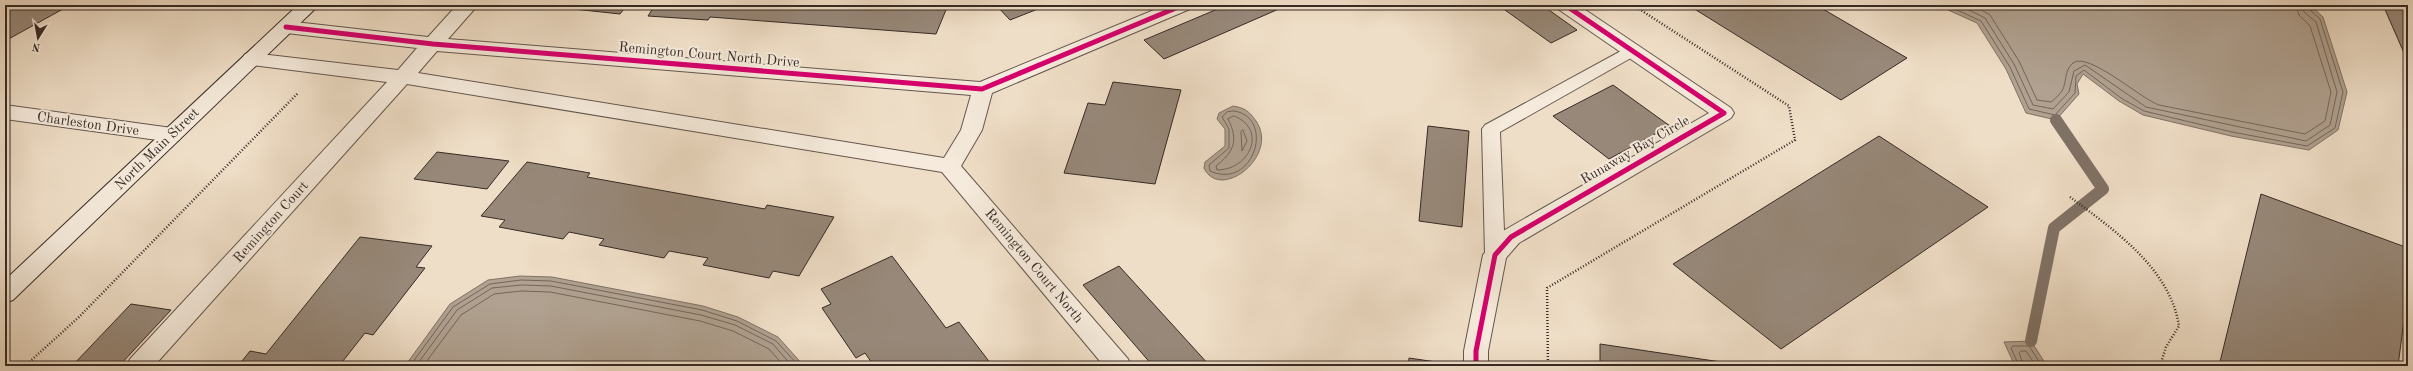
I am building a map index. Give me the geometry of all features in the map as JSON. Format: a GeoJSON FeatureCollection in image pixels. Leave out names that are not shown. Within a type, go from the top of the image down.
{"type":"FeatureCollection","features":[{"type":"Feature","properties":{"kind":"street","name":"North Main Street"},"geometry":{"type":"LineString","coordinates":[[5,294],[308,5]]}},
{"type":"Feature","properties":{"kind":"street","name":"Remington Court"},"geometry":{"type":"LineString","coordinates":[[140,366],[468,5]]}},
{"type":"Feature","properties":{"kind":"street"},"geometry":{"type":"LineString","coordinates":[[252,59],[403,77],[950,166],[961,153],[973,130],[980,108],[982,89],[1183,5]]}},
{"type":"Feature","properties":{"kind":"street","name":"Runaway Bay Circle"},"geometry":{"type":"LineString","coordinates":[[1495,255],[1511,236],[1724,113],[1565,5]]}},
{"type":"Feature","properties":{"kind":"street"},"geometry":{"type":"LineString","coordinates":[[286,26],[433,44]]}},
{"type":"Feature","properties":{"kind":"street","name":"Remington Court North Drive"},"geometry":{"type":"LineString","coordinates":[[433,44],[982,89]]}},
{"type":"Feature","properties":{"kind":"street","name":"Charleston Drive"},"geometry":{"type":"LineString","coordinates":[[5,112],[172,135]]}},
{"type":"Feature","properties":{"kind":"street","name":"Remington Court North"},"geometry":{"type":"LineString","coordinates":[[950,166],[1119,366]]}},
{"type":"Feature","properties":{"kind":"street"},"geometry":{"type":"LineString","coordinates":[[1476,366],[1495,255]]}},
{"type":"Feature","properties":{"kind":"lane"},"geometry":{"type":"LineString","coordinates":[[1495,255],[1491,129],[1632,50]]}},
{"type":"Feature","properties":{"kind":"path"},"geometry":{"type":"LineString","coordinates":[[25,366],[79,317],[323,68]]}},
{"type":"Feature","properties":{"kind":"path"},"geometry":{"type":"LineString","coordinates":[[2070,198],[2124,238],[2151,267],[2176,307],[2179,326],[2166,347],[2160,366]]}},
{"type":"Feature","properties":{"kind":"water"},"geometry":{"type":"Polygon","coordinates":[[[1937,5],[2310,5],[2323,17],[2347,92],[2338,130],[2309,150],[2231,136],[2143,115],[2119,101],[2083,74],[2077,84],[2079,94],[2056,120],[2026,113],[2006,69],[1977,23],[1937,5]]]}},
{"type":"Feature","properties":{"kind":"water"},"geometry":{"type":"Polygon","coordinates":[[[1233,106],[1246,110],[1256,121],[1261,134],[1260,148],[1254,160],[1245,170],[1234,177],[1222,180],[1212,177],[1204,168],[1205,162],[1225,146],[1225,129],[1217,119],[1219,113],[1233,106]]]}},
{"type":"Feature","properties":{"kind":"water"},"geometry":{"type":"Polygon","coordinates":[[[520,276],[552,277],[703,306],[738,317],[778,337],[804,366],[405,366],[450,304],[488,280],[520,276]]]}},
{"type":"Feature","properties":{"kind":"water"},"geometry":{"type":"Polygon","coordinates":[[[2031,341],[2047,366],[2015,366],[2004,342],[2031,341]]]}},
{"type":"Feature","properties":{"kind":"building"},"geometry":{"type":"Polygon","coordinates":[[[5,5],[54,5],[63,9],[5,41],[5,5]]]}},
{"type":"Feature","properties":{"kind":"building"},"geometry":{"type":"Polygon","coordinates":[[[557,5],[627,5],[620,14],[555,7],[557,5]]]}},
{"type":"Feature","properties":{"kind":"building"},"geometry":{"type":"Polygon","coordinates":[[[655,5],[948,5],[936,34],[710,17],[708,20],[648,16],[655,5]]]}},
{"type":"Feature","properties":{"kind":"building"},"geometry":{"type":"Polygon","coordinates":[[[996,5],[1048,5],[1010,20],[996,5]]]}},
{"type":"Feature","properties":{"kind":"building"},"geometry":{"type":"Polygon","coordinates":[[[1227,5],[1288,5],[1164,59],[1144,40],[1227,5]]]}},
{"type":"Feature","properties":{"kind":"building"},"geometry":{"type":"Polygon","coordinates":[[[1498,5],[1542,5],[1577,30],[1551,43],[1498,5]]]}},
{"type":"Feature","properties":{"kind":"building"},"geometry":{"type":"Polygon","coordinates":[[[1688,5],[1816,5],[1907,58],[1841,100],[1688,5]]]}},
{"type":"Feature","properties":{"kind":"building"},"geometry":{"type":"Polygon","coordinates":[[[2383,5],[2408,8],[2408,62],[2383,5]]]}},
{"type":"Feature","properties":{"kind":"building"},"geometry":{"type":"Polygon","coordinates":[[[1113,82],[1181,90],[1155,184],[1064,173],[1088,103],[1105,105],[1113,82]]]}},
{"type":"Feature","properties":{"kind":"building"},"geometry":{"type":"Polygon","coordinates":[[[1613,85],[1670,126],[1609,159],[1553,116],[1613,85]]]}},
{"type":"Feature","properties":{"kind":"building"},"geometry":{"type":"Polygon","coordinates":[[[1428,126],[1469,131],[1462,227],[1419,221],[1428,126]]]}},
{"type":"Feature","properties":{"kind":"building"},"geometry":{"type":"Polygon","coordinates":[[[1879,136],[1988,207],[1781,349],[1673,264],[1879,136]]]}},
{"type":"Feature","properties":{"kind":"building"},"geometry":{"type":"Polygon","coordinates":[[[437,152],[509,161],[487,189],[414,179],[437,152]]]}},
{"type":"Feature","properties":{"kind":"building"},"geometry":{"type":"Polygon","coordinates":[[[527,162],[590,173],[587,177],[765,209],[767,205],[834,217],[799,276],[773,271],[769,278],[703,265],[708,258],[669,251],[664,258],[599,245],[604,239],[569,232],[563,239],[499,227],[505,220],[481,216],[527,162]]]}},
{"type":"Feature","properties":{"kind":"building"},"geometry":{"type":"Polygon","coordinates":[[[2261,194],[2408,248],[2408,289],[2398,366],[2219,366],[2261,194]]]}},
{"type":"Feature","properties":{"kind":"building"},"geometry":{"type":"Polygon","coordinates":[[[360,237],[432,246],[416,267],[425,268],[373,335],[365,333],[339,366],[238,366],[250,351],[266,354],[360,237]]]}},
{"type":"Feature","properties":{"kind":"building"},"geometry":{"type":"Polygon","coordinates":[[[892,256],[946,328],[959,322],[991,364],[988,366],[874,366],[865,353],[856,358],[822,308],[831,304],[821,289],[892,256]]]}},
{"type":"Feature","properties":{"kind":"building"},"geometry":{"type":"Polygon","coordinates":[[[1119,266],[1210,366],[1153,366],[1083,285],[1119,266]]]}},
{"type":"Feature","properties":{"kind":"building"},"geometry":{"type":"Polygon","coordinates":[[[131,304],[171,310],[119,366],[72,366],[131,304]]]}},
{"type":"Feature","properties":{"kind":"building"},"geometry":{"type":"Polygon","coordinates":[[[1600,344],[1721,362],[1722,366],[1600,366],[1600,344]]]}},
{"type":"Feature","properties":{"kind":"building"},"geometry":{"type":"Polygon","coordinates":[[[1409,358],[1457,365],[1408,366],[1409,358]]]}},
{"type":"Feature","properties":{"kind":"waterway"},"geometry":{"type":"LineString","coordinates":[[2031,341],[2054,228],[2103,189],[2056,120]]}},
{"type":"Feature","properties":{"kind":"cycle path"},"geometry":{"type":"LineString","coordinates":[[286,27],[433,44],[982,89],[1183,5]]}},
{"type":"Feature","properties":{"kind":"cycle path"},"geometry":{"type":"LineString","coordinates":[[1476,366],[1476,351],[1495,255],[1511,237],[1724,113],[1565,5]]}}]}
